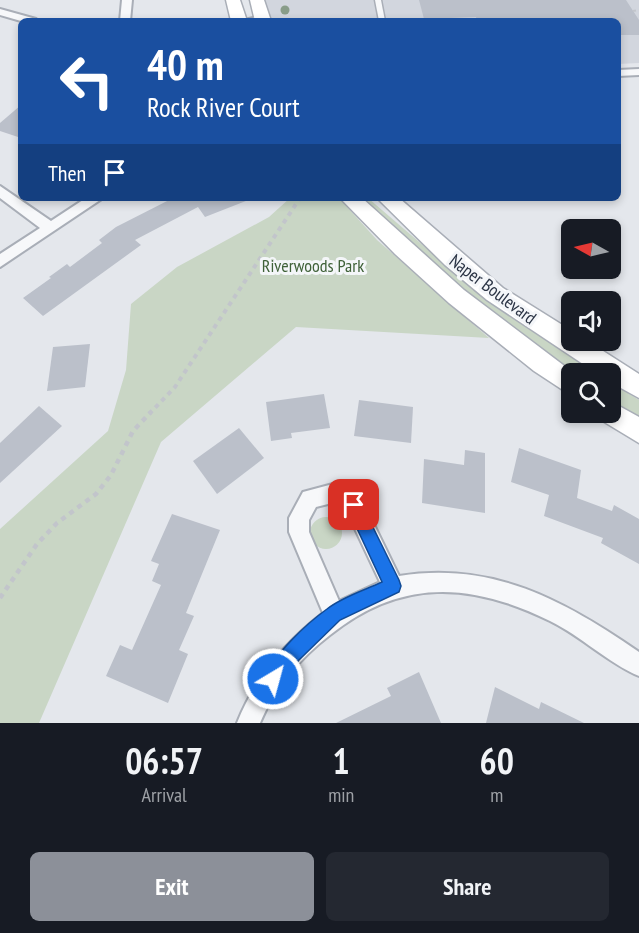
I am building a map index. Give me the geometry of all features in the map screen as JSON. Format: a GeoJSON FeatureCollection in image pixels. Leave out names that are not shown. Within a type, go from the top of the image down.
{"type":"FeatureCollection","features":[{"type":"Feature","properties":{"kind":"main road"},"geometry":{"type":"LineString","coordinates":[[233,0],[238,18]]}},
{"type":"Feature","properties":{"kind":"main road"},"geometry":{"type":"LineString","coordinates":[[257,0],[262,18]]}},
{"type":"Feature","properties":{"kind":"main road","name":"Naper Boulevard"},"geometry":{"type":"LineString","coordinates":[[353,201],[427,274],[518,347],[561,377]]}},
{"type":"Feature","properties":{"kind":"main road","name":"Naper Boulevard"},"geometry":{"type":"LineString","coordinates":[[390,201],[495,294],[639,387]]}},
{"type":"Feature","properties":{"kind":"main road"},"geometry":{"type":"LineString","coordinates":[[621,419],[639,431]]}},
{"type":"Feature","properties":{"kind":"street"},"geometry":{"type":"LineString","coordinates":[[125,18],[127,0]]}},
{"type":"Feature","properties":{"kind":"street"},"geometry":{"type":"LineString","coordinates":[[0,12],[21,18]]}},
{"type":"Feature","properties":{"kind":"street"},"geometry":{"type":"LineString","coordinates":[[621,73],[639,72]]}},
{"type":"Feature","properties":{"kind":"street"},"geometry":{"type":"LineString","coordinates":[[0,190],[49,227]]}},
{"type":"Feature","properties":{"kind":"street"},"geometry":{"type":"LineString","coordinates":[[0,261],[91,201]]}},
{"type":"Feature","properties":{"kind":"street"},"geometry":{"type":"LineString","coordinates":[[334,614],[303,546],[299,532],[299,519],[303,507],[310,499],[333,493],[354,505],[393,586]]}},
{"type":"Feature","properties":{"kind":"street"},"geometry":{"type":"LineString","coordinates":[[248,723],[260,698],[292,653],[334,614],[393,586],[452,582],[484,585],[514,592],[544,606],[639,665]]}},
{"type":"Feature","properties":{"kind":"lane"},"geometry":{"type":"LineString","coordinates":[[378,0],[381,18]]}},
{"type":"Feature","properties":{"kind":"path"},"geometry":{"type":"LineString","coordinates":[[633,10],[639,10]]}},
{"type":"Feature","properties":{"kind":"path"},"geometry":{"type":"LineString","coordinates":[[0,598],[38,544],[57,523],[75,512],[101,488],[133,431],[175,387],[298,201]]}},
{"type":"Feature","properties":{"kind":"shaded area"},"geometry":{"type":"Polygon","coordinates":[[[264,0],[639,0],[639,63],[621,64],[621,18],[270,18],[264,0]]]}},
{"type":"Feature","properties":{"kind":"green space","name":"Riverwoods Park"},"geometry":{"type":"Polygon","coordinates":[[[287,201],[342,201],[377,240],[489,338],[296,327],[161,442],[39,723],[0,723],[0,529],[108,431],[126,370],[131,304],[177,267],[269,217],[287,201]]]}},
{"type":"Feature","properties":{"kind":"green space"},"geometry":{"type":"Polygon","coordinates":[[[362,201],[371,201],[489,302],[581,363],[561,363],[561,366],[495,320],[362,201]]]}},
{"type":"Feature","properties":{"kind":"green space"},"geometry":{"type":"Polygon","coordinates":[[[621,389],[639,400],[639,418],[621,406],[621,389]]]}},
{"type":"Feature","properties":{"kind":"green space"},"geometry":{"type":"Polygon","coordinates":[[[326,517],[338,521],[342,533],[338,545],[326,549],[314,545],[310,533],[314,521],[326,517]]]}},
{"type":"Feature","properties":{"kind":"building"},"geometry":{"type":"Polygon","coordinates":[[[419,0],[626,0],[639,20],[639,35],[621,35],[621,18],[424,18],[419,0]]]}},
{"type":"Feature","properties":{"kind":"building"},"geometry":{"type":"Polygon","coordinates":[[[18,108],[18,137],[0,131],[0,123],[18,108]]]}},
{"type":"Feature","properties":{"kind":"building"},"geometry":{"type":"Polygon","coordinates":[[[167,201],[246,201],[205,217],[198,207],[135,240],[141,245],[43,316],[23,298],[67,264],[70,267],[102,243],[99,240],[116,227],[167,201]]]}},
{"type":"Feature","properties":{"kind":"building"},"geometry":{"type":"Polygon","coordinates":[[[90,344],[85,387],[47,391],[53,347],[90,344]]]}},
{"type":"Feature","properties":{"kind":"building"},"geometry":{"type":"Polygon","coordinates":[[[324,394],[330,428],[291,433],[292,438],[271,441],[266,402],[324,394]]]}},
{"type":"Feature","properties":{"kind":"building"},"geometry":{"type":"Polygon","coordinates":[[[359,400],[413,407],[411,443],[354,436],[359,400]]]}},
{"type":"Feature","properties":{"kind":"building"},"geometry":{"type":"Polygon","coordinates":[[[39,406],[62,426],[0,483],[0,443],[39,406]]]}},
{"type":"Feature","properties":{"kind":"building"},"geometry":{"type":"Polygon","coordinates":[[[239,428],[264,458],[217,494],[193,461],[239,428]]]}},
{"type":"Feature","properties":{"kind":"building"},"geometry":{"type":"Polygon","coordinates":[[[519,448],[581,470],[577,498],[612,511],[614,505],[639,519],[639,564],[601,543],[603,538],[544,516],[549,495],[511,482],[519,448]]]}},
{"type":"Feature","properties":{"kind":"building"},"geometry":{"type":"Polygon","coordinates":[[[465,450],[485,453],[485,513],[422,503],[424,459],[464,465],[465,450]]]}},
{"type":"Feature","properties":{"kind":"building"},"geometry":{"type":"Polygon","coordinates":[[[172,514],[220,530],[186,613],[194,616],[179,650],[188,654],[168,703],[106,676],[120,645],[132,650],[161,585],[152,581],[159,564],[151,561],[172,514]]]}},
{"type":"Feature","properties":{"kind":"building"},"geometry":{"type":"Polygon","coordinates":[[[419,672],[441,723],[336,723],[391,696],[387,688],[419,672]]]}},
{"type":"Feature","properties":{"kind":"building"},"geometry":{"type":"Polygon","coordinates":[[[495,687],[539,709],[541,702],[584,723],[486,723],[495,687]]]}},
{"type":"Feature","properties":{"kind":"route"},"geometry":{"type":"LineString","coordinates":[[273,679],[292,653],[334,614],[393,586],[354,505]]}}]}
